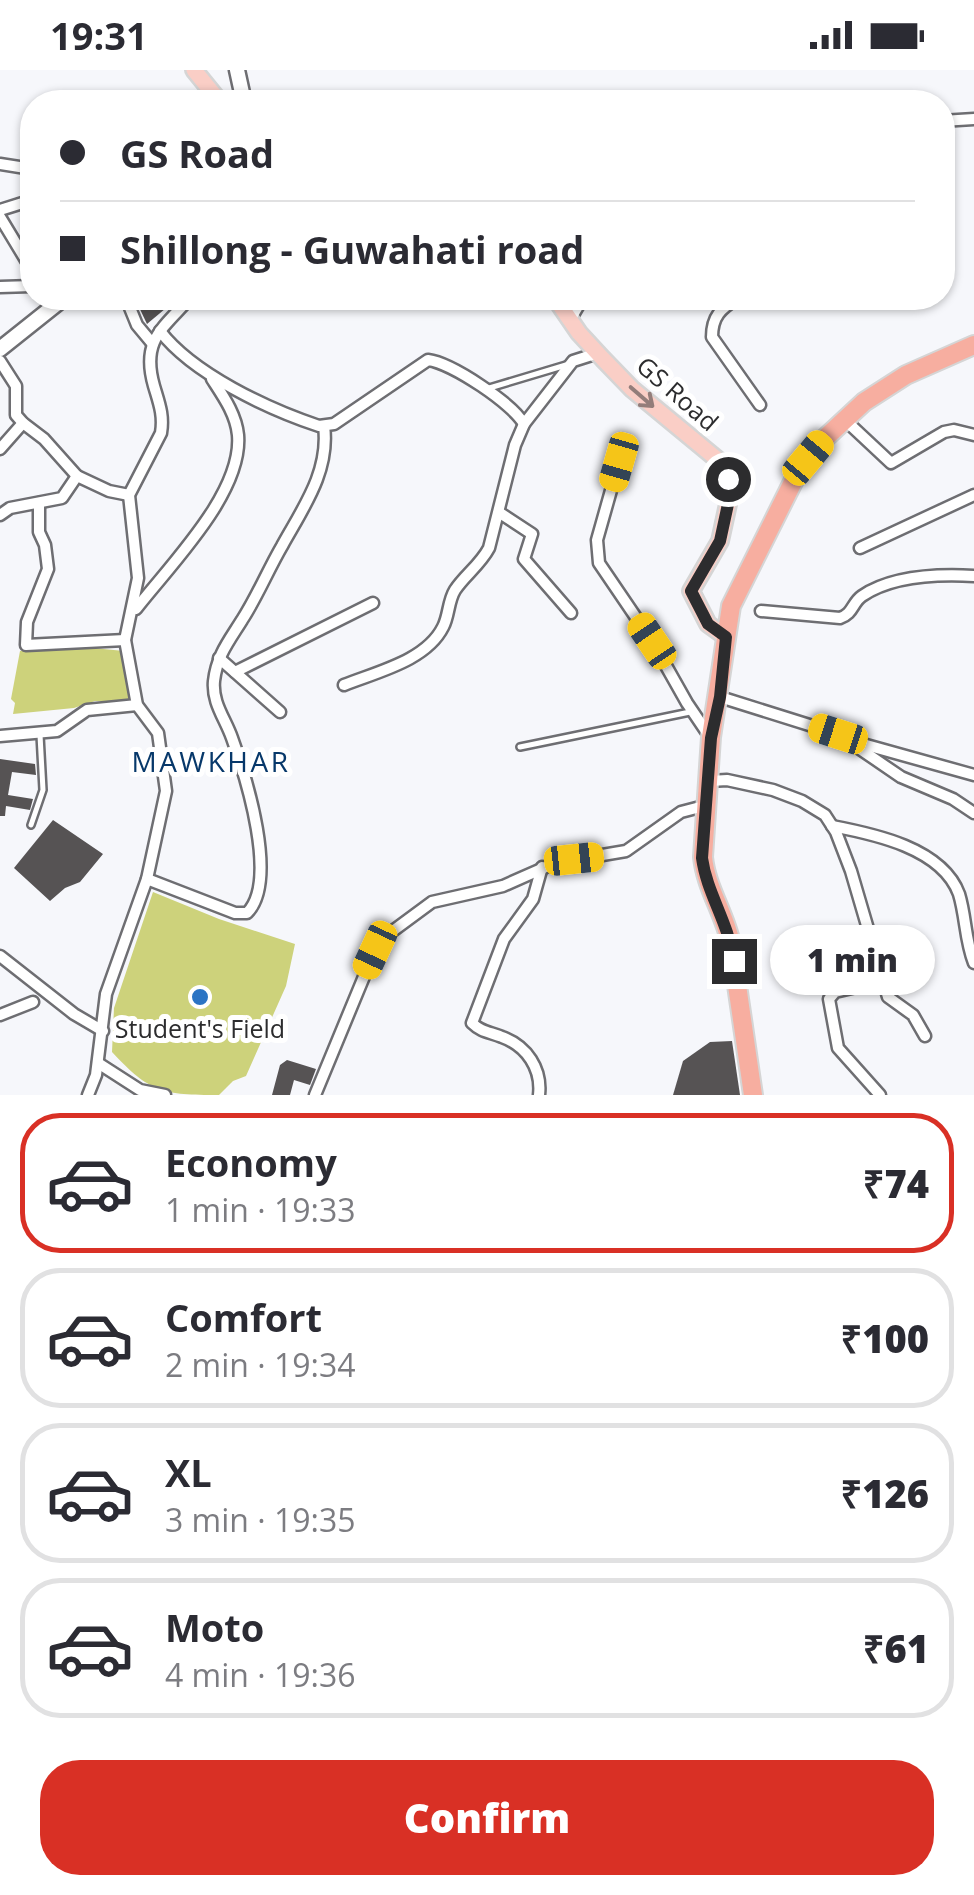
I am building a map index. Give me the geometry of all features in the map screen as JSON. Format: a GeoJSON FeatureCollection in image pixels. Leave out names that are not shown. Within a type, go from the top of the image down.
{"type":"FeatureCollection","features":[{"type":"Feature","properties":{"kind":"highway"},"geometry":{"type":"LineString","coordinates":[[753,1095],[732,944],[704,866],[704,806],[710,781],[711,738],[737,590],[762,549],[795,478],[823,440],[883,388],[974,345]]}},
{"type":"Feature","properties":{"kind":"main road"},"geometry":{"type":"LineString","coordinates":[[194,70],[210,90]]}},
{"type":"Feature","properties":{"kind":"main road","name":"GS Road"},"geometry":{"type":"LineString","coordinates":[[563,310],[632,389],[718,460],[728,479],[730,495],[720,541],[691,591],[708,624],[726,637]]}},
{"type":"Feature","properties":{"kind":"street"},"geometry":{"type":"LineString","coordinates":[[0,213],[20,249]]}},
{"type":"Feature","properties":{"kind":"street"},"geometry":{"type":"LineString","coordinates":[[0,349],[44,310]]}},
{"type":"Feature","properties":{"kind":"street"},"geometry":{"type":"LineString","coordinates":[[131,310],[137,325],[152,342]]}},
{"type":"Feature","properties":{"kind":"street"},"geometry":{"type":"LineString","coordinates":[[88,1095],[98,1063],[106,994],[147,879],[166,792],[158,733],[137,705],[125,640],[138,578],[130,495],[147,464],[162,422],[149,369],[152,342],[179,310]]}},
{"type":"Feature","properties":{"kind":"street"},"geometry":{"type":"LineString","coordinates":[[570,320],[576,310]]}},
{"type":"Feature","properties":{"kind":"street"},"geometry":{"type":"LineString","coordinates":[[720,310],[712,324],[712,336],[760,405]]}},
{"type":"Feature","properties":{"kind":"street"},"geometry":{"type":"LineString","coordinates":[[160,332],[171,346],[212,378],[310,423],[334,424],[428,360],[446,365],[514,410],[524,424]]}},
{"type":"Feature","properties":{"kind":"street"},"geometry":{"type":"LineString","coordinates":[[344,685],[404,660],[436,639],[456,589],[482,561],[500,513],[515,445],[524,424],[572,361],[598,353]]}},
{"type":"Feature","properties":{"kind":"street"},"geometry":{"type":"LineString","coordinates":[[0,361],[16,386],[14,406],[23,423],[44,438],[76,476],[108,491],[130,495]]}},
{"type":"Feature","properties":{"kind":"street"},"geometry":{"type":"LineString","coordinates":[[133,614],[217,504],[232,471],[238,438],[236,424],[212,378]]}},
{"type":"Feature","properties":{"kind":"street"},"geometry":{"type":"LineString","coordinates":[[844,419],[891,464],[944,432],[974,435]]}},
{"type":"Feature","properties":{"kind":"street"},"geometry":{"type":"LineString","coordinates":[[0,449],[23,423]]}},
{"type":"Feature","properties":{"kind":"street"},"geometry":{"type":"LineString","coordinates":[[147,879],[235,913],[247,914],[259,897],[262,886],[256,823],[243,771],[213,695],[219,658],[315,486],[326,445],[324,426]]}},
{"type":"Feature","properties":{"kind":"street"},"geometry":{"type":"LineString","coordinates":[[619,462],[598,540],[599,564],[711,738]]}},
{"type":"Feature","properties":{"kind":"street"},"geometry":{"type":"LineString","coordinates":[[0,515],[10,508],[62,498],[76,476]]}},
{"type":"Feature","properties":{"kind":"street"},"geometry":{"type":"LineString","coordinates":[[860,548],[974,495]]}},
{"type":"Feature","properties":{"kind":"street"},"geometry":{"type":"LineString","coordinates":[[39,503],[39,532],[48,570],[27,622],[26,645],[125,640]]}},
{"type":"Feature","properties":{"kind":"street"},"geometry":{"type":"LineString","coordinates":[[500,513],[530,531],[532,537],[524,559],[571,612]]}},
{"type":"Feature","properties":{"kind":"street"},"geometry":{"type":"LineString","coordinates":[[761,610],[840,618],[850,613],[863,596],[895,583],[922,577],[973,575]]}},
{"type":"Feature","properties":{"kind":"street"},"geometry":{"type":"LineString","coordinates":[[235,672],[373,603]]}},
{"type":"Feature","properties":{"kind":"street"},"geometry":{"type":"LineString","coordinates":[[219,658],[280,712]]}},
{"type":"Feature","properties":{"kind":"street"},"geometry":{"type":"LineString","coordinates":[[720,697],[846,740],[974,775]]}},
{"type":"Feature","properties":{"kind":"street"},"geometry":{"type":"LineString","coordinates":[[0,736],[40,734],[62,729],[87,710],[137,705]]}},
{"type":"Feature","properties":{"kind":"street"},"geometry":{"type":"LineString","coordinates":[[846,740],[901,776],[974,812]]}},
{"type":"Feature","properties":{"kind":"street"},"geometry":{"type":"LineString","coordinates":[[710,781],[727,780],[773,790],[824,815],[851,871],[888,997],[913,1015],[925,1036]]}},
{"type":"Feature","properties":{"kind":"street"},"geometry":{"type":"LineString","coordinates":[[315,1095],[353,998],[382,941],[432,902],[503,886],[542,868],[626,851],[681,812],[704,806]]}},
{"type":"Feature","properties":{"kind":"street"},"geometry":{"type":"LineString","coordinates":[[832,826],[906,847],[936,866],[956,888],[974,963]]}},
{"type":"Feature","properties":{"kind":"street"},"geometry":{"type":"LineString","coordinates":[[539,1095],[540,1074],[526,1054],[504,1037],[482,1031],[472,1023],[504,939],[533,899],[542,868]]}},
{"type":"Feature","properties":{"kind":"street"},"geometry":{"type":"LineString","coordinates":[[0,956],[74,1014],[103,1031]]}},
{"type":"Feature","properties":{"kind":"street"},"geometry":{"type":"LineString","coordinates":[[0,956],[0,971]]}},
{"type":"Feature","properties":{"kind":"street"},"geometry":{"type":"LineString","coordinates":[[880,1095],[838,1048],[828,999],[835,992],[882,980]]}},
{"type":"Feature","properties":{"kind":"street"},"geometry":{"type":"LineString","coordinates":[[0,1016],[33,1002]]}},
{"type":"Feature","properties":{"kind":"street"},"geometry":{"type":"LineString","coordinates":[[98,1063],[140,1090],[165,1095]]}},
{"type":"Feature","properties":{"kind":"lane"},"geometry":{"type":"LineString","coordinates":[[483,390],[572,361]]}},
{"type":"Feature","properties":{"kind":"lane"},"geometry":{"type":"LineString","coordinates":[[520,746],[693,711]]}},
{"type":"Feature","properties":{"kind":"lane"},"geometry":{"type":"LineString","coordinates":[[30,825],[43,790],[40,734]]}},
{"type":"Feature","properties":{"kind":"green space"},"geometry":{"type":"Polygon","coordinates":[[[72,646],[124,651],[133,703],[95,701],[74,708],[13,714],[15,703],[11,699],[20,651],[72,646]]]}},
{"type":"Feature","properties":{"kind":"green space","name":"Student's Field"},"geometry":{"type":"Polygon","coordinates":[[[153,892],[295,944],[286,986],[246,1076],[233,1081],[219,1095],[159,1089],[137,1076],[112,1052],[114,1008],[153,892]]]}},
{"type":"Feature","properties":{"kind":"building"},"geometry":{"type":"Polygon","coordinates":[[[140,310],[164,310],[147,324],[140,310]]]}},
{"type":"Feature","properties":{"kind":"building"},"geometry":{"type":"Polygon","coordinates":[[[0,759],[35,764],[36,775],[12,772],[8,795],[33,799],[30,810],[6,806],[5,816],[0,816],[0,759]]]}},
{"type":"Feature","properties":{"kind":"building"},"geometry":{"type":"Polygon","coordinates":[[[53,820],[103,854],[80,882],[50,901],[14,868],[53,820]]]}},
{"type":"Feature","properties":{"kind":"building"},"geometry":{"type":"Polygon","coordinates":[[[732,1041],[740,1095],[673,1095],[683,1061],[710,1042],[732,1041]]]}},
{"type":"Feature","properties":{"kind":"building"},"geometry":{"type":"Polygon","coordinates":[[[287,1060],[316,1069],[310,1085],[294,1080],[290,1095],[272,1095],[280,1065],[287,1060]]]}},
{"type":"Feature","properties":{"kind":"place","name":"Student's Field"},"geometry":{"type":"Point","coordinates":[200,997]}},
{"type":"Feature","properties":{"kind":"district","name":"MAWKHAR"},"geometry":{"type":"Point","coordinates":[211,761]}},
{"type":"Feature","properties":{"kind":"route"},"geometry":{"type":"LineString","coordinates":[[728,479],[730,495],[720,541],[691,591],[708,624],[726,637],[711,738],[702,858],[705,876],[728,926],[734,961]]}}]}
